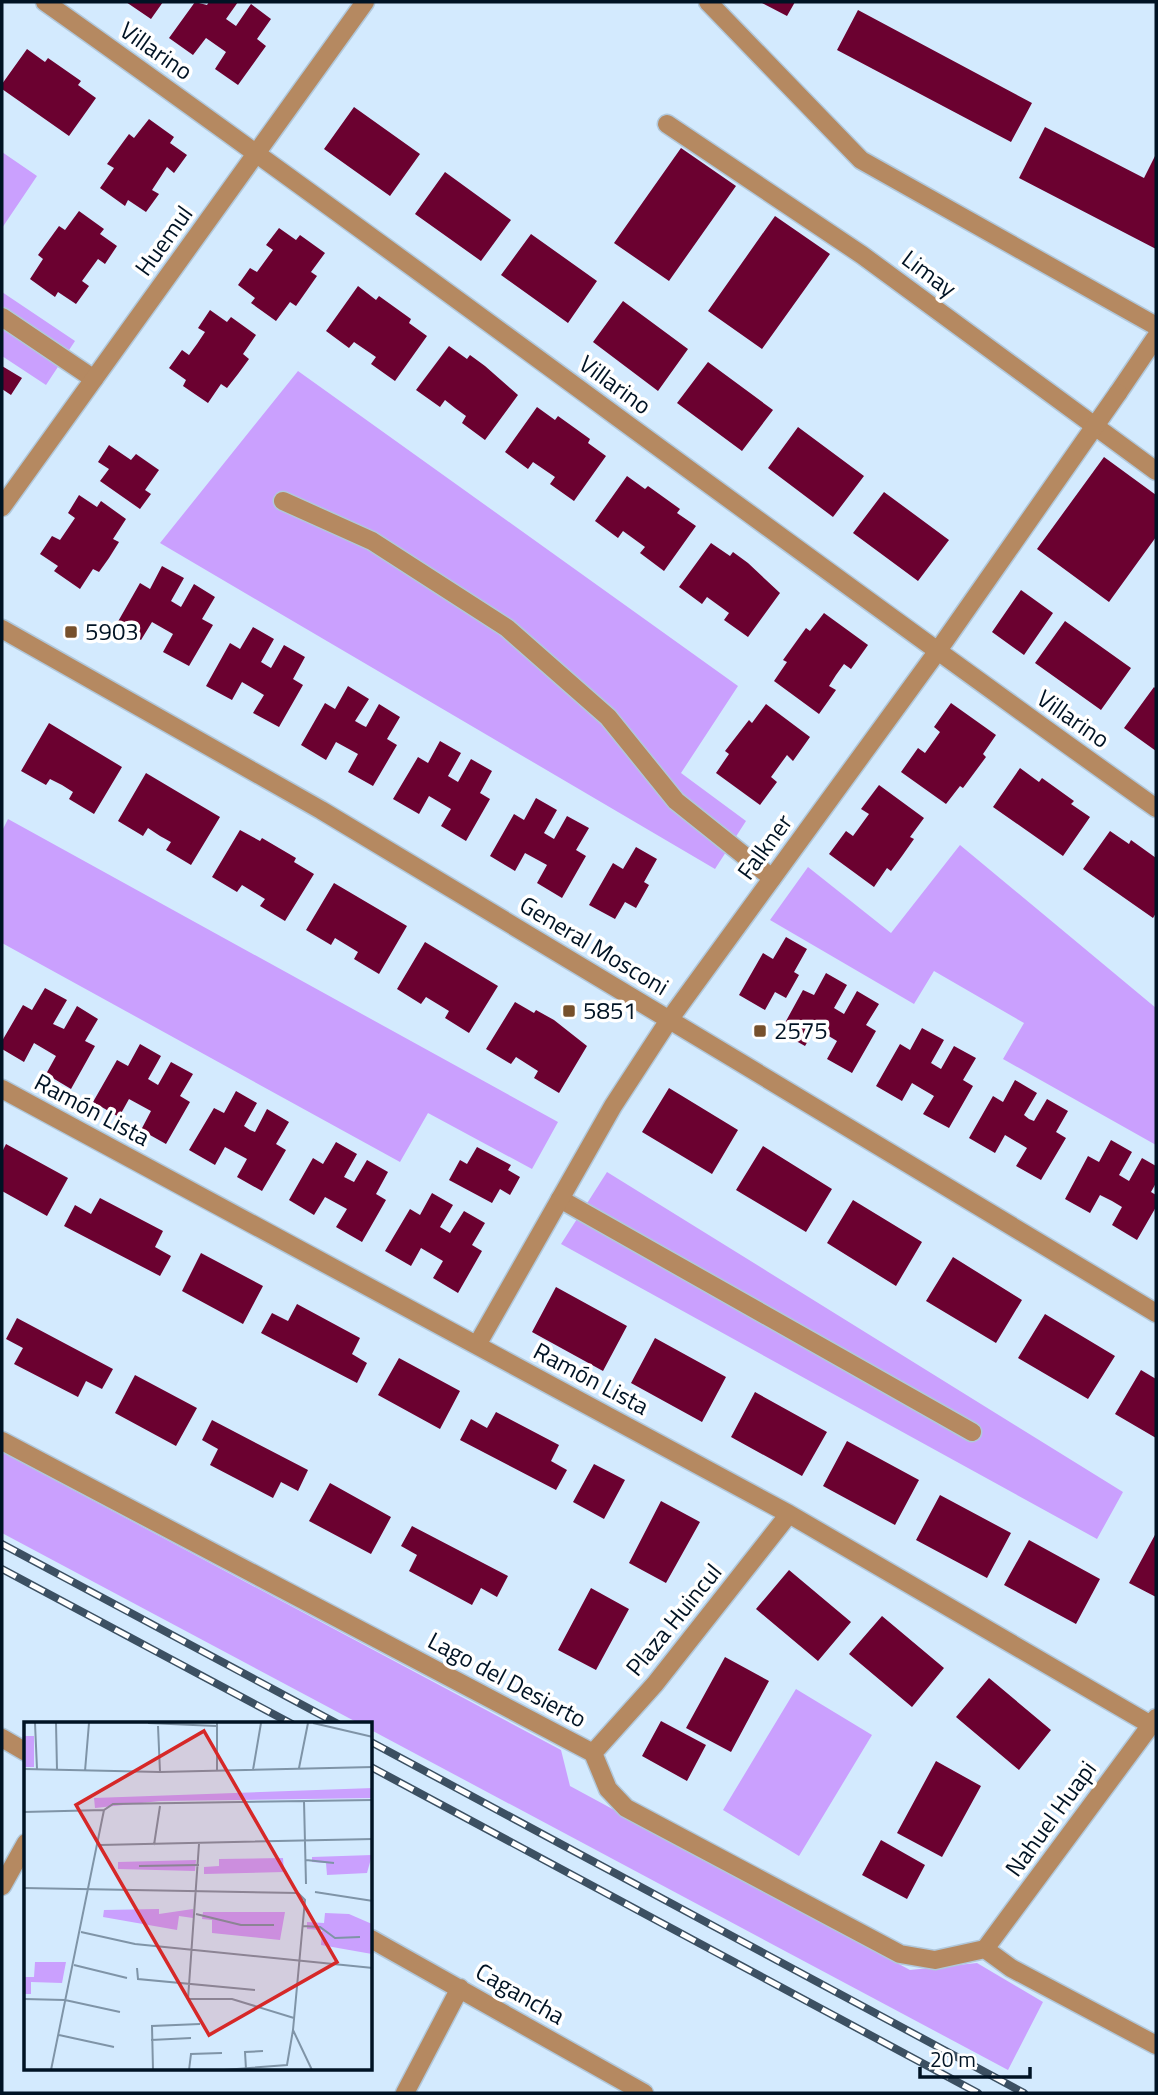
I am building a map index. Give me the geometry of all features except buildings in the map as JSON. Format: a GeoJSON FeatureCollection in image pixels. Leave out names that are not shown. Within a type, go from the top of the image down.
{"type":"FeatureCollection","features":[{"type":"Feature","properties":{"kind":"street","name":"Villarino"},"geometry":{"type":"LineString","coordinates":[[45,2],[258,153],[937,652],[1156,808]]}},
{"type":"Feature","properties":{"kind":"street","name":"Huemul"},"geometry":{"type":"LineString","coordinates":[[2,507],[365,2]]}},
{"type":"Feature","properties":{"kind":"street"},"geometry":{"type":"LineString","coordinates":[[708,2],[861,160],[1156,326]]}},
{"type":"Feature","properties":{"kind":"street","name":"Limay"},"geometry":{"type":"LineString","coordinates":[[667,124],[862,255],[1156,471]]}},
{"type":"Feature","properties":{"kind":"street"},"geometry":{"type":"LineString","coordinates":[[2,317],[94,379]]}},
{"type":"Feature","properties":{"kind":"street","name":"Falkner"},"geometry":{"type":"LineString","coordinates":[[477,1345],[613,1106],[669,1020],[937,652],[1156,337]]}},
{"type":"Feature","properties":{"kind":"street"},"geometry":{"type":"LineString","coordinates":[[284,501],[372,541],[507,628],[608,717],[676,801],[772,878]]}},
{"type":"Feature","properties":{"kind":"street","name":"General Mosconi"},"geometry":{"type":"LineString","coordinates":[[2,629],[321,810],[1156,1313]]}},
{"type":"Feature","properties":{"kind":"street","name":"Ramón Lista"},"geometry":{"type":"LineString","coordinates":[[2,1089],[789,1514],[1153,1721]]}},
{"type":"Feature","properties":{"kind":"street"},"geometry":{"type":"LineString","coordinates":[[560,1199],[972,1432]]}},
{"type":"Feature","properties":{"kind":"street","name":"Lago del Desierto"},"geometry":{"type":"LineString","coordinates":[[2,1441],[593,1753],[608,1789],[626,1808],[901,1954],[935,1960],[985,1949]]}},
{"type":"Feature","properties":{"kind":"street","name":"Plaza Huincul"},"geometry":{"type":"LineString","coordinates":[[593,1753],[656,1684],[789,1514]]}},
{"type":"Feature","properties":{"kind":"street","name":"Nahuel Huapi"},"geometry":{"type":"LineString","coordinates":[[985,1949],[1153,1721]]}},
{"type":"Feature","properties":{"kind":"street"},"geometry":{"type":"LineString","coordinates":[[2,1738],[24,1751]]}},
{"type":"Feature","properties":{"kind":"street"},"geometry":{"type":"LineString","coordinates":[[2,1886],[24,1847]]}},
{"type":"Feature","properties":{"kind":"street","name":"Cagancha"},"geometry":{"type":"LineString","coordinates":[[373,1940],[644,2093]]}},
{"type":"Feature","properties":{"kind":"street"},"geometry":{"type":"LineString","coordinates":[[985,1949],[1011,1968],[1156,2045]]}},
{"type":"Feature","properties":{"kind":"street"},"geometry":{"type":"LineString","coordinates":[[405,2093],[460,1988]]}},
{"type":"Feature","properties":{"kind":"shaded area"},"geometry":{"type":"Polygon","coordinates":[[[2,152],[37,176],[2,228],[2,152]]]}},
{"type":"Feature","properties":{"kind":"shaded area"},"geometry":{"type":"Polygon","coordinates":[[[2,292],[75,341],[46,385],[2,356],[2,292]]]}},
{"type":"Feature","properties":{"kind":"shaded area"},"geometry":{"type":"Polygon","coordinates":[[[298,371],[738,686],[681,773],[746,821],[715,869],[160,543],[298,371]]]}},
{"type":"Feature","properties":{"kind":"shaded area"},"geometry":{"type":"Polygon","coordinates":[[[8,819],[558,1122],[532,1169],[428,1113],[400,1162],[2,943],[2,831],[8,819]]]}},
{"type":"Feature","properties":{"kind":"shaded area"},"geometry":{"type":"Polygon","coordinates":[[[960,845],[1156,1008],[1156,1145],[1003,1059],[1024,1023],[934,971],[914,1004],[770,920],[808,867],[891,933],[960,845]]]}},
{"type":"Feature","properties":{"kind":"shaded area"},"geometry":{"type":"Polygon","coordinates":[[[607,1172],[1123,1492],[1097,1539],[561,1244],[607,1172]]]}},
{"type":"Feature","properties":{"kind":"shaded area"},"geometry":{"type":"Polygon","coordinates":[[[2,1452],[561,1750],[570,1786],[910,1970],[977,1963],[1043,2002],[1008,2070],[373,1731],[373,1722],[356,1722],[2,1533],[2,1452]]]}},
{"type":"Feature","properties":{"kind":"shaded area"},"geometry":{"type":"Polygon","coordinates":[[[796,1689],[872,1735],[799,1856],[723,1810],[796,1689]]]}},
{"type":"Feature","properties":{"kind":"railway"},"geometry":{"type":"LineString","coordinates":[[2,1544],[334,1722]]}},
{"type":"Feature","properties":{"kind":"railway"},"geometry":{"type":"LineString","coordinates":[[2,1569],[288,1722]]}},
{"type":"Feature","properties":{"kind":"railway"},"geometry":{"type":"LineString","coordinates":[[373,1743],[1024,2093]]}},
{"type":"Feature","properties":{"kind":"railway"},"geometry":{"type":"LineString","coordinates":[[373,1768],[978,2093]]}},
{"type":"Feature","properties":{"kind":"place","name":"5903"},"geometry":{"type":"Point","coordinates":[71,632]}},
{"type":"Feature","properties":{"kind":"place","name":"5851"},"geometry":{"type":"Point","coordinates":[569,1011]}},
{"type":"Feature","properties":{"kind":"place","name":"2575"},"geometry":{"type":"Point","coordinates":[760,1031]}}]}
